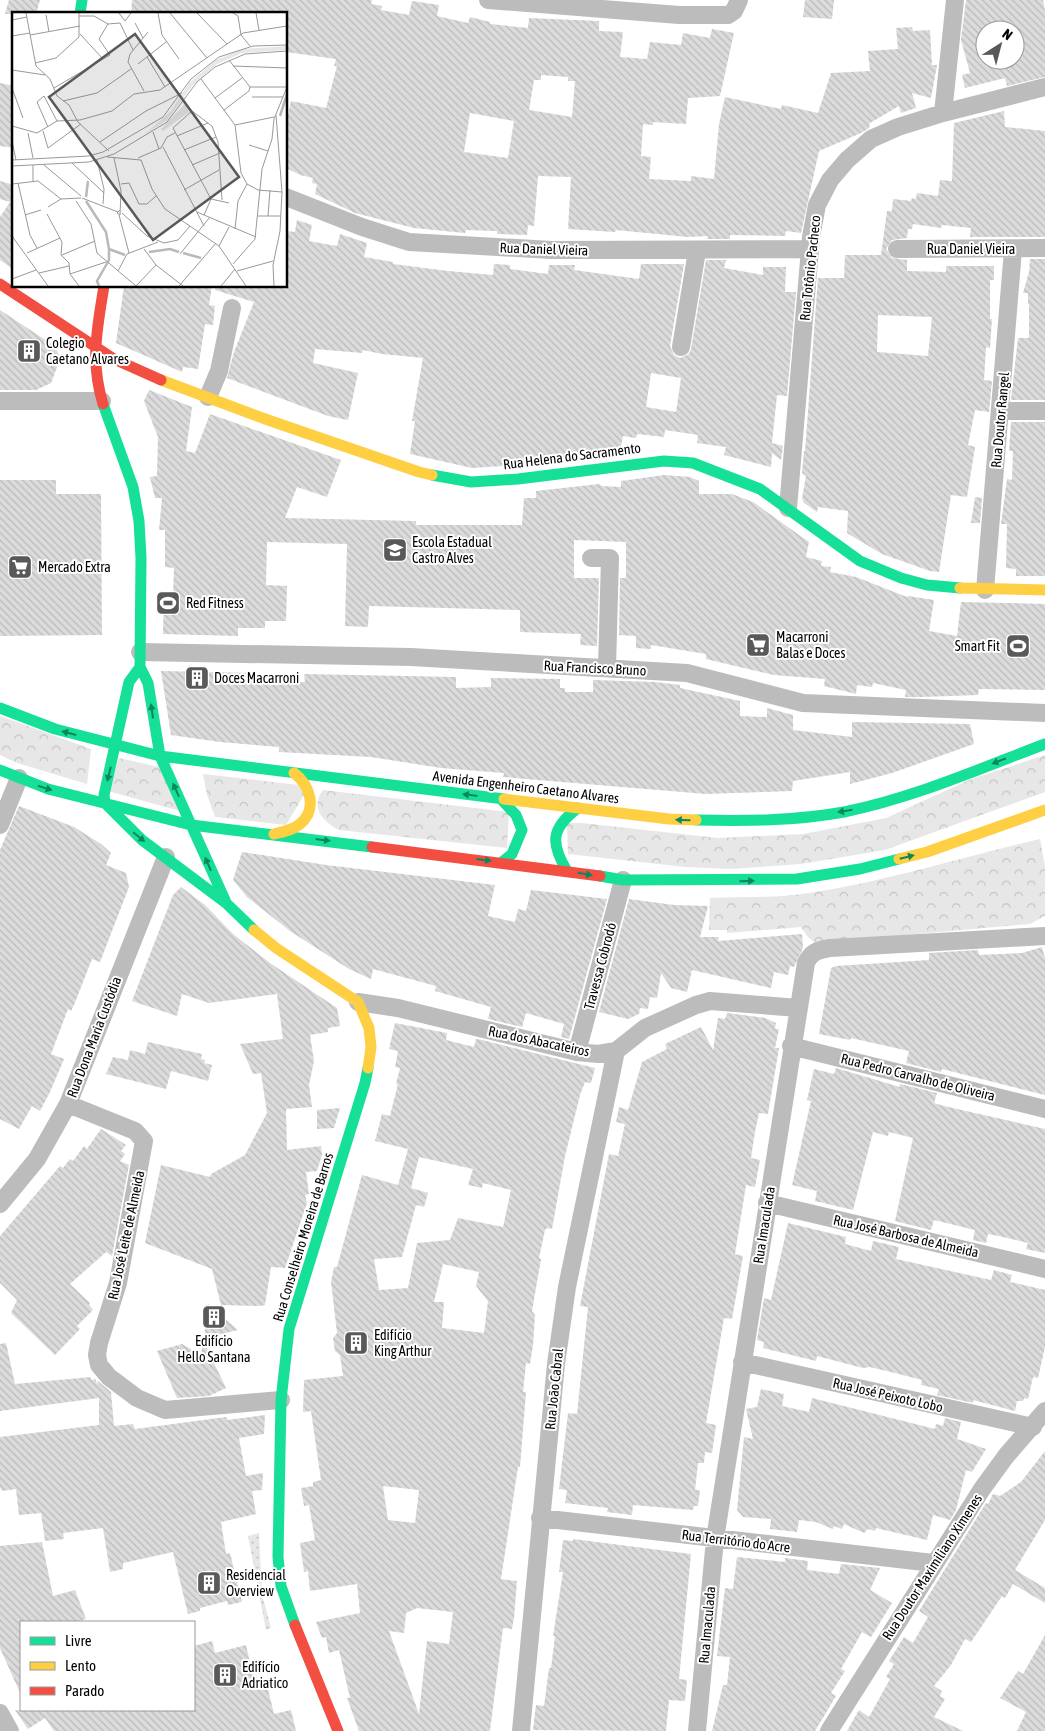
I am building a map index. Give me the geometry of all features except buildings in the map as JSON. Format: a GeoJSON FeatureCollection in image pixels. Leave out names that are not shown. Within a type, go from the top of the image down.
{"type":"FeatureCollection","features":[{"type":"Feature","properties":{"kind":"main road","name":"Rua Helena do Sacramento"},"geometry":{"type":"LineString","coordinates":[[0,284],[114,359],[208,397],[382,459],[442,477],[472,482],[518,479],[614,466],[674,462],[693,463],[760,489],[860,560],[880,570],[928,585],[985,590],[1045,590]]}},
{"type":"Feature","properties":{"kind":"main road"},"geometry":{"type":"LineString","coordinates":[[104,288],[94,367],[102,401],[126,464],[137,503],[140,538],[140,660],[148,683],[160,756],[226,902]]}},
{"type":"Feature","properties":{"kind":"main road"},"geometry":{"type":"LineString","coordinates":[[140,660],[129,682],[104,795],[105,803],[124,824],[226,902],[251,928],[276,948],[358,1002]]}},
{"type":"Feature","properties":{"kind":"main road","name":"Avenida Engenheiro Caetano Alvares"},"geometry":{"type":"LineString","coordinates":[[0,708],[40,724],[116,746],[160,756],[669,819],[717,821],[821,815],[864,808],[920,792],[1045,744]]}},
{"type":"Feature","properties":{"kind":"main road"},"geometry":{"type":"LineString","coordinates":[[0,770],[48,789],[191,825],[502,862],[622,880],[748,881],[797,879],[860,869],[927,852],[1045,810]]}},
{"type":"Feature","properties":{"kind":"main road"},"geometry":{"type":"LineString","coordinates":[[274,834],[298,825],[308,814],[310,791],[304,781],[294,773]]}},
{"type":"Feature","properties":{"kind":"main road"},"geometry":{"type":"LineString","coordinates":[[501,798],[516,815],[522,830],[512,854],[502,862]]}},
{"type":"Feature","properties":{"kind":"main road"},"geometry":{"type":"LineString","coordinates":[[567,871],[554,847],[555,835],[560,823],[578,808]]}},
{"type":"Feature","properties":{"kind":"main road","name":"Rua Conselheiro Moreira de Barros"},"geometry":{"type":"LineString","coordinates":[[338,1731],[290,1614],[281,1586],[278,1556],[281,1400],[290,1329],[299,1292],[365,1083],[372,1047],[369,1028],[358,1002]]}},
{"type":"Feature","properties":{"kind":"street"},"geometry":{"type":"LineString","coordinates":[[488,0],[653,6],[728,15],[739,2]]}},
{"type":"Feature","properties":{"kind":"street"},"geometry":{"type":"LineString","coordinates":[[943,113],[954,0]]}},
{"type":"Feature","properties":{"kind":"street","name":"Rua Totônio Pacheco"},"geometry":{"type":"LineString","coordinates":[[788,508],[810,249],[817,205],[830,180],[847,160],[871,140],[898,128],[943,113],[1045,87]]}},
{"type":"Feature","properties":{"kind":"street","name":"Rua Daniel Vieira"},"geometry":{"type":"LineString","coordinates":[[288,198],[362,227],[410,242],[552,250],[697,251],[810,249]]}},
{"type":"Feature","properties":{"kind":"street","name":"Rua Daniel Vieira"},"geometry":{"type":"LineString","coordinates":[[897,249],[1013,250],[1045,248]]}},
{"type":"Feature","properties":{"kind":"street","name":"Rua Doutor Rangel"},"geometry":{"type":"LineString","coordinates":[[985,590],[1013,250]]}},
{"type":"Feature","properties":{"kind":"street"},"geometry":{"type":"LineString","coordinates":[[681,347],[697,251]]}},
{"type":"Feature","properties":{"kind":"street"},"geometry":{"type":"LineString","coordinates":[[208,397],[219,371],[232,308]]}},
{"type":"Feature","properties":{"kind":"street"},"geometry":{"type":"LineString","coordinates":[[0,401],[102,401]]}},
{"type":"Feature","properties":{"kind":"street"},"geometry":{"type":"LineString","coordinates":[[1001,411],[1045,411]]}},
{"type":"Feature","properties":{"kind":"street"},"geometry":{"type":"LineString","coordinates":[[592,558],[610,558],[607,668]]}},
{"type":"Feature","properties":{"kind":"street","name":"Rua Francisco Bruno"},"geometry":{"type":"LineString","coordinates":[[140,660],[411,657],[607,668],[687,673],[803,703],[1045,713]]}},
{"type":"Feature","properties":{"kind":"street"},"geometry":{"type":"LineString","coordinates":[[0,825],[19,778]]}},
{"type":"Feature","properties":{"kind":"street","name":"Rua Dona Maria Custódia"},"geometry":{"type":"LineString","coordinates":[[0,1204],[37,1159],[68,1104],[166,857]]}},
{"type":"Feature","properties":{"kind":"street","name":"Travessa Cobrodó"},"geometry":{"type":"LineString","coordinates":[[576,1052],[622,880]]}},
{"type":"Feature","properties":{"kind":"street","name":"Rua Imaculada"},"geometry":{"type":"LineString","coordinates":[[697,1731],[716,1539],[791,1046],[806,963],[818,950],[1045,936]]}},
{"type":"Feature","properties":{"kind":"street","name":"Rua dos Abacateiros"},"geometry":{"type":"LineString","coordinates":[[358,1002],[398,1008],[576,1052],[598,1054],[616,1051]]}},
{"type":"Feature","properties":{"kind":"street"},"geometry":{"type":"LineString","coordinates":[[616,1051],[645,1028],[696,1005],[710,1002],[798,1008]]}},
{"type":"Feature","properties":{"kind":"street","name":"Rua Pedro Carvalho de Oliveira"},"geometry":{"type":"LineString","coordinates":[[791,1046],[1045,1108]]}},
{"type":"Feature","properties":{"kind":"street","name":"Rua João Cabral"},"geometry":{"type":"LineString","coordinates":[[520,1731],[556,1364],[567,1287],[616,1051]]}},
{"type":"Feature","properties":{"kind":"street","name":"Rua José Leite de Almeida"},"geometry":{"type":"LineString","coordinates":[[68,1104],[135,1131],[144,1141],[118,1283],[99,1343],[97,1355],[99,1365],[109,1377],[137,1398],[165,1410],[281,1400]]}},
{"type":"Feature","properties":{"kind":"street","name":"Rua José Barbosa de Almeida"},"geometry":{"type":"LineString","coordinates":[[767,1203],[1045,1269]]}},
{"type":"Feature","properties":{"kind":"street","name":"Rua José Peixoto Lobo"},"geometry":{"type":"LineString","coordinates":[[742,1362],[1033,1427]]}},
{"type":"Feature","properties":{"kind":"street","name":"Rua Doutor Maximiliano Ximenes"},"geometry":{"type":"LineString","coordinates":[[829,1731],[933,1563],[982,1489],[1006,1456],[1045,1411]]}},
{"type":"Feature","properties":{"kind":"street","name":"Rua Território do Acre"},"geometry":{"type":"LineString","coordinates":[[540,1518],[933,1563]]}},
{"type":"Feature","properties":{"kind":"street"},"geometry":{"type":"LineString","coordinates":[[0,1713],[10,1731]]}},
{"type":"Feature","properties":{"kind":"green space"},"geometry":{"type":"Polygon","coordinates":[[[0,716],[91,749],[87,784],[17,763],[0,755],[0,716]]]}},
{"type":"Feature","properties":{"kind":"green space"},"geometry":{"type":"Polygon","coordinates":[[[1045,755],[1045,792],[885,850],[801,864],[731,869],[685,867],[568,854],[567,823],[718,838],[803,834],[886,818],[969,780],[1045,755]]]}},
{"type":"Feature","properties":{"kind":"green space"},"geometry":{"type":"Polygon","coordinates":[[[119,758],[159,767],[180,811],[108,791],[119,758]]]}},
{"type":"Feature","properties":{"kind":"green space"},"geometry":{"type":"Polygon","coordinates":[[[203,774],[299,785],[304,795],[286,825],[215,817],[207,795],[203,774]]]}},
{"type":"Feature","properties":{"kind":"green space"},"geometry":{"type":"Polygon","coordinates":[[[323,790],[509,812],[507,848],[339,830],[323,818],[318,808],[319,796],[323,790]]]}},
{"type":"Feature","properties":{"kind":"green space"},"geometry":{"type":"Polygon","coordinates":[[[1040,839],[1045,866],[1045,916],[1030,924],[815,943],[801,927],[727,933],[727,930],[709,930],[710,898],[785,896],[838,888],[1040,839]]]}},
{"type":"Feature","properties":{"kind":"green space"},"geometry":{"type":"Polygon","coordinates":[[[259,1533],[262,1594],[271,1628],[266,1630],[248,1536],[259,1533]]]}},
{"type":"Feature","properties":{"kind":"traffic: fast"},"geometry":{"type":"LineString","coordinates":[[80,12],[82,0]]}},
{"type":"Feature","properties":{"kind":"traffic: fast"},"geometry":{"type":"LineString","coordinates":[[103,404],[133,487],[139,521],[141,558],[140,667],[129,682],[104,795],[105,803],[142,840],[226,903],[254,930]]}},
{"type":"Feature","properties":{"kind":"traffic: fast"},"geometry":{"type":"LineString","coordinates":[[432,475],[471,482],[518,479],[664,461],[693,463],[760,489],[860,561],[901,578],[927,585],[960,588]]}},
{"type":"Feature","properties":{"kind":"traffic: fast"},"geometry":{"type":"LineString","coordinates":[[140,667],[148,683],[160,756],[225,900]]}},
{"type":"Feature","properties":{"kind":"traffic: fast"},"geometry":{"type":"LineString","coordinates":[[0,708],[55,729],[160,756],[504,799]]}},
{"type":"Feature","properties":{"kind":"traffic: fast"},"geometry":{"type":"LineString","coordinates":[[696,820],[789,819],[844,812],[921,791],[1045,744]]}},
{"type":"Feature","properties":{"kind":"traffic: fast"},"geometry":{"type":"LineString","coordinates":[[0,770],[48,789],[191,825],[372,847]]}},
{"type":"Feature","properties":{"kind":"traffic: fast"},"geometry":{"type":"LineString","coordinates":[[501,799],[516,815],[522,830],[512,854],[502,862]]}},
{"type":"Feature","properties":{"kind":"traffic: fast"},"geometry":{"type":"LineString","coordinates":[[567,871],[558,852],[556,836],[562,822],[578,808]]}},
{"type":"Feature","properties":{"kind":"traffic: fast"},"geometry":{"type":"LineString","coordinates":[[600,876],[623,880],[797,879],[860,869],[899,859]]}},
{"type":"Feature","properties":{"kind":"traffic: fast"},"geometry":{"type":"LineString","coordinates":[[295,1625],[281,1586],[278,1557],[281,1400],[289,1329],[368,1068]]}},
{"type":"Feature","properties":{"kind":"traffic: slow"},"geometry":{"type":"LineString","coordinates":[[161,380],[268,420],[432,475]]}},
{"type":"Feature","properties":{"kind":"traffic: slow"},"geometry":{"type":"LineString","coordinates":[[960,588],[1045,590]]}},
{"type":"Feature","properties":{"kind":"traffic: slow"},"geometry":{"type":"LineString","coordinates":[[274,834],[297,826],[306,818],[309,811],[310,797],[308,790],[294,773]]}},
{"type":"Feature","properties":{"kind":"traffic: slow"},"geometry":{"type":"LineString","coordinates":[[504,799],[669,819],[696,820]]}},
{"type":"Feature","properties":{"kind":"traffic: slow"},"geometry":{"type":"LineString","coordinates":[[899,859],[927,852],[1045,810]]}},
{"type":"Feature","properties":{"kind":"traffic: slow"},"geometry":{"type":"LineString","coordinates":[[254,930],[276,948],[358,1002],[369,1028],[371,1047],[368,1068]]}},
{"type":"Feature","properties":{"kind":"traffic: jam"},"geometry":{"type":"LineString","coordinates":[[0,284],[114,359],[161,380]]}},
{"type":"Feature","properties":{"kind":"traffic: jam"},"geometry":{"type":"LineString","coordinates":[[103,404],[97,373],[96,345],[104,288]]}},
{"type":"Feature","properties":{"kind":"traffic: jam"},"geometry":{"type":"LineString","coordinates":[[372,847],[600,876]]}},
{"type":"Feature","properties":{"kind":"traffic: jam"},"geometry":{"type":"LineString","coordinates":[[295,1625],[338,1731]]}},
{"type":"Feature","properties":{"kind":"place","name":"Colegio Caetano Alvares"},"geometry":{"type":"Point","coordinates":[29,351]}},
{"type":"Feature","properties":{"kind":"place","name":"Escola Estadual Castro Alves"},"geometry":{"type":"Point","coordinates":[395,550]}},
{"type":"Feature","properties":{"kind":"place","name":"Mercado Extra"},"geometry":{"type":"Point","coordinates":[20,567]}},
{"type":"Feature","properties":{"kind":"place","name":"Red Fitness"},"geometry":{"type":"Point","coordinates":[168,603]}},
{"type":"Feature","properties":{"kind":"place","name":"Macarroni Balas e Doces"},"geometry":{"type":"Point","coordinates":[758,645]}},
{"type":"Feature","properties":{"kind":"place","name":"Smart Fit"},"geometry":{"type":"Point","coordinates":[1018,646]}},
{"type":"Feature","properties":{"kind":"place","name":"Doces Macarroni"},"geometry":{"type":"Point","coordinates":[197,678]}},
{"type":"Feature","properties":{"kind":"place","name":"Edifício Hello Santana"},"geometry":{"type":"Point","coordinates":[214,1317]}},
{"type":"Feature","properties":{"kind":"place","name":"Edifício King Arthur"},"geometry":{"type":"Point","coordinates":[356,1343]}},
{"type":"Feature","properties":{"kind":"place","name":"Residencial Overview"},"geometry":{"type":"Point","coordinates":[209,1583]}},
{"type":"Feature","properties":{"kind":"place","name":"Edifício Adriatico"},"geometry":{"type":"Point","coordinates":[225,1675]}}]}
